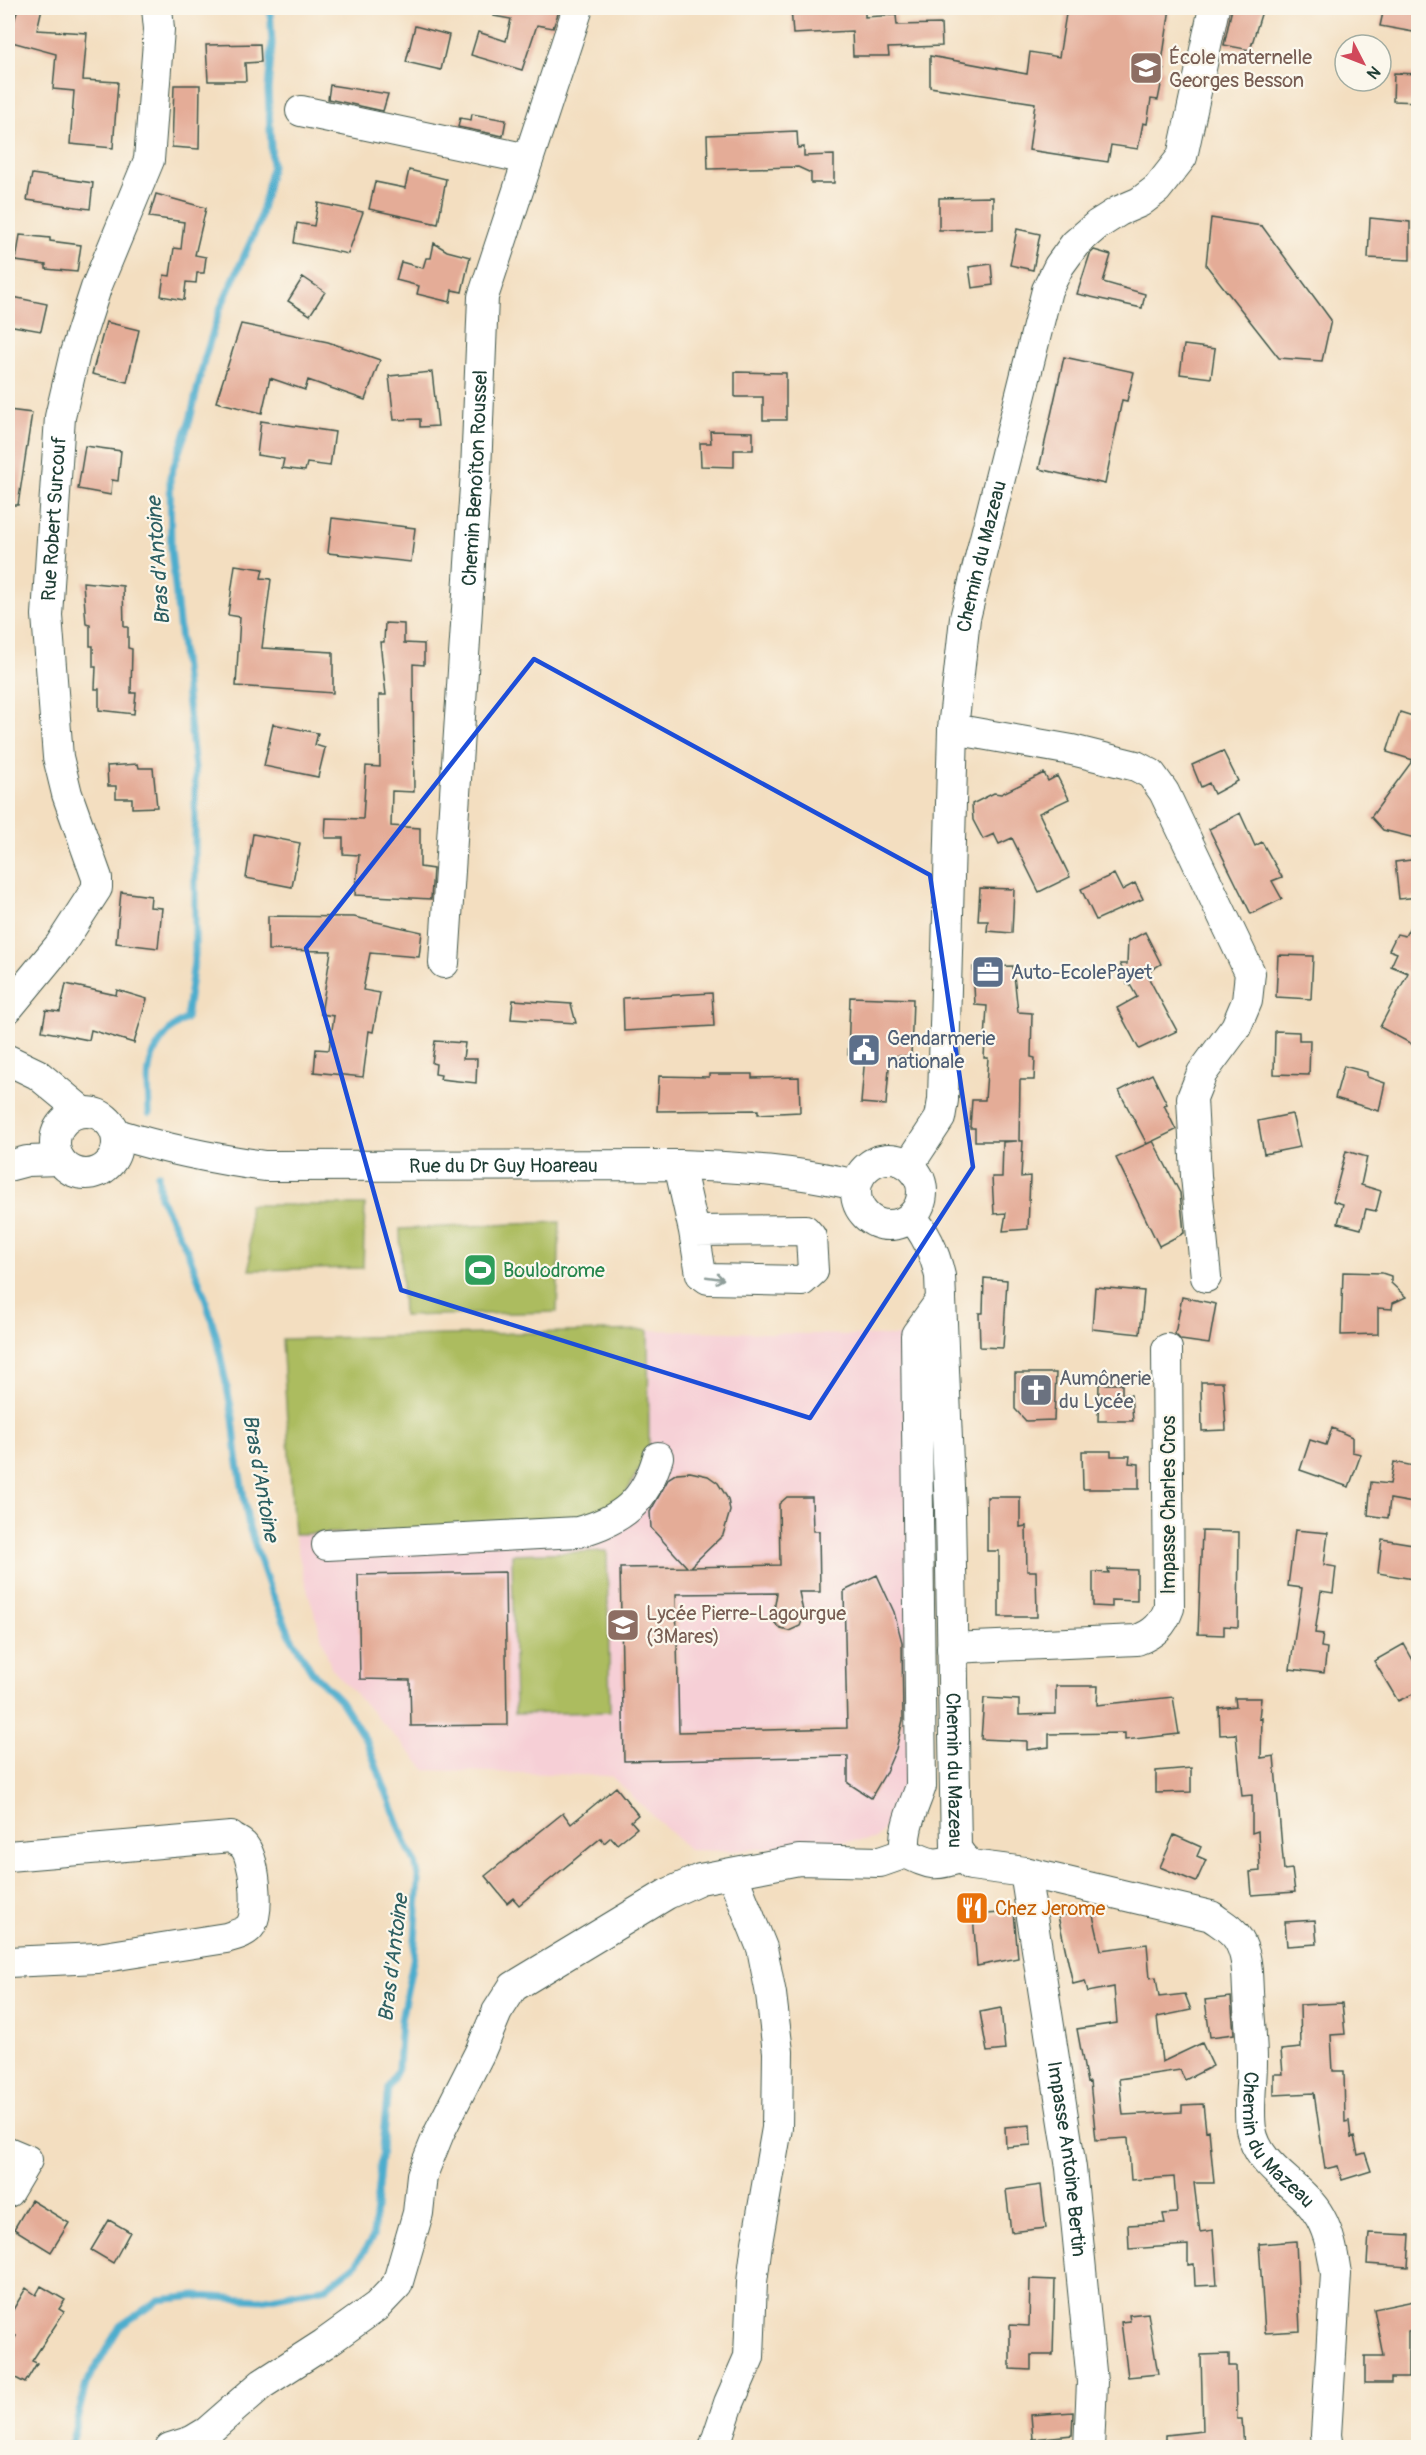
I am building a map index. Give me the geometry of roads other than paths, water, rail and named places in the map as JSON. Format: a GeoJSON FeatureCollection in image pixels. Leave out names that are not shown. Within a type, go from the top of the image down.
{"type":"FeatureCollection","features":[{"type":"Feature","properties":{"kind":"street","name":"Rue Robert Surcouf"},"geometry":{"type":"LineString","coordinates":[[8,1008],[60,945],[97,888],[97,878],[67,794],[58,757],[47,615],[60,417],[75,353],[96,288],[149,160],[159,29],[157,8]]}},
{"type":"Feature","properties":{"kind":"street","name":"Chemin Benoîton Roussel"},"geometry":{"type":"LineString","coordinates":[[444,963],[476,471],[483,297],[578,8]]}},
{"type":"Feature","properties":{"kind":"street","name":"Chemin du Mazeau"},"geometry":{"type":"LineString","coordinates":[[909,1165],[940,1118],[943,1100],[953,729],[965,618],[1047,290],[1059,266],[1075,244],[1119,211],[1140,202],[1157,189],[1182,157],[1210,83],[1214,8]]}},
{"type":"Feature","properties":{"kind":"street"},"geometry":{"type":"LineString","coordinates":[[301,111],[528,159]]}},
{"type":"Feature","properties":{"kind":"street"},"geometry":{"type":"LineString","coordinates":[[953,729],[1072,750],[1136,766],[1151,774],[1164,792],[1250,973],[1246,1001],[1236,1027],[1202,1072],[1192,1098],[1196,1176],[1206,1277]]}},
{"type":"Feature","properties":{"kind":"street"},"geometry":{"type":"LineString","coordinates":[[8,1060],[37,1074],[52,1087],[65,1134],[76,1173],[96,1173],[105,1168],[113,1161],[117,1143],[108,1119],[92,1112],[65,1134],[17,1164]]}},
{"type":"Feature","properties":{"kind":"street","name":"Rue du Dr Guy Hoareau"},"geometry":{"type":"LineString","coordinates":[[117,1143],[152,1145],[222,1160],[265,1166],[680,1164],[746,1168],[830,1178],[856,1185]]}},
{"type":"Feature","properties":{"kind":"street"},"geometry":{"type":"LineString","coordinates":[[891,1158],[909,1165],[916,1172],[922,1191],[921,1201],[911,1217],[901,1223],[890,1225],[872,1221],[859,1208],[855,1193],[856,1185],[865,1168],[882,1159],[891,1158]]}},
{"type":"Feature","properties":{"kind":"street"},"geometry":{"type":"LineString","coordinates":[[680,1164],[694,1230]]}},
{"type":"Feature","properties":{"kind":"street","name":"Chemin du Mazeau"},"geometry":{"type":"LineString","coordinates":[[911,1217],[935,1254],[940,1276],[950,1510],[956,1848],[971,1865],[1025,1872],[1211,1916],[1230,1929],[1238,1938],[1245,1953],[1247,1973],[1252,2058],[1251,2128],[1257,2148],[1266,2162],[1292,2185],[1320,2217],[1333,2250],[1335,2274],[1326,2435],[1328,2448]]}},
{"type":"Feature","properties":{"kind":"street"},"geometry":{"type":"LineString","coordinates":[[906,1853],[904,1844],[906,1831],[921,1786],[916,1335],[941,1300]]}},
{"type":"Feature","properties":{"kind":"street","name":"Impasse Charles Cros"},"geometry":{"type":"LineString","coordinates":[[952,1648],[1137,1640],[1149,1636],[1165,1619],[1169,1608],[1167,1349]]}},
{"type":"Feature","properties":{"kind":"street"},"geometry":{"type":"LineString","coordinates":[[327,1545],[578,1532],[605,1525],[637,1500],[652,1480],[658,1457]]}},
{"type":"Feature","properties":{"kind":"street"},"geometry":{"type":"LineString","coordinates":[[8,1856],[231,1837],[244,1846],[253,1870],[255,1893],[254,1917],[250,1926],[242,1933],[226,1938],[98,1958],[8,1962]]}},
{"type":"Feature","properties":{"kind":"street"},"geometry":{"type":"LineString","coordinates":[[170,2448],[192,2441],[207,2432],[262,2385],[377,2306],[397,2285],[418,2213],[422,2175],[439,2133],[480,2052],[497,2012],[513,1987],[666,1894],[700,1880],[800,1860],[880,1862],[906,1853],[930,1864],[948,1862],[962,1857]]}},
{"type":"Feature","properties":{"kind":"street","name":"Impasse Antoine Bertin"},"geometry":{"type":"LineString","coordinates":[[1025,1872],[1071,2168],[1092,2382],[1089,2448]]}},
{"type":"Feature","properties":{"kind":"street"},"geometry":{"type":"LineString","coordinates":[[714,2448],[729,2403],[749,2357],[755,2253],[777,2128],[778,2052],[771,1994],[762,1948],[732,1874]]}},
{"type":"Feature","properties":{"kind":"street"},"geometry":{"type":"LineString","coordinates":[[8,2192],[17,2156]]}},
{"type":"Feature","properties":{"kind":"waterway","name":"Bras d'Antoine"},"geometry":{"type":"LineString","coordinates":[[149,1113],[150,1063],[167,1033],[186,1019],[195,955],[195,769],[171,550],[170,477],[190,420],[204,360],[220,309],[259,223],[272,166],[268,90],[272,44],[270,8]]}},
{"type":"Feature","properties":{"kind":"waterway","name":"Bras d'Antoine"},"geometry":{"type":"LineString","coordinates":[[70,2448],[86,2384],[120,2326],[159,2300],[196,2296],[261,2300],[327,2287],[356,2264],[373,2237],[388,2088],[398,2069],[401,2020],[414,1956],[419,1881],[415,1861],[407,1846],[367,1742],[341,1701],[312,1672],[291,1637],[270,1589],[249,1527],[233,1417],[216,1335],[188,1252],[160,1197],[158,1174]]}},
{"type":"Feature","properties":{"kind":"place","name":"École maternelle Georges Besson"},"geometry":{"type":"Point","coordinates":[1146,68]}},
{"type":"Feature","properties":{"kind":"place","name":"Auto-EcolePayet"},"geometry":{"type":"Point","coordinates":[988,972]}},
{"type":"Feature","properties":{"kind":"place","name":"Gendarmerie nationale"},"geometry":{"type":"Point","coordinates":[864,1050]}},
{"type":"Feature","properties":{"kind":"place","name":"Boulodrome"},"geometry":{"type":"Point","coordinates":[480,1270]}},
{"type":"Feature","properties":{"kind":"place","name":"Aumônerie du Lycée"},"geometry":{"type":"Point","coordinates":[1036,1390]}},
{"type":"Feature","properties":{"kind":"place","name":"Lycée Pierre-Lagourgue (3Mares)"},"geometry":{"type":"Point","coordinates":[623,1625]}},
{"type":"Feature","properties":{"kind":"place","name":"Chez Jerome"},"geometry":{"type":"Point","coordinates":[972,1908]}}]}
